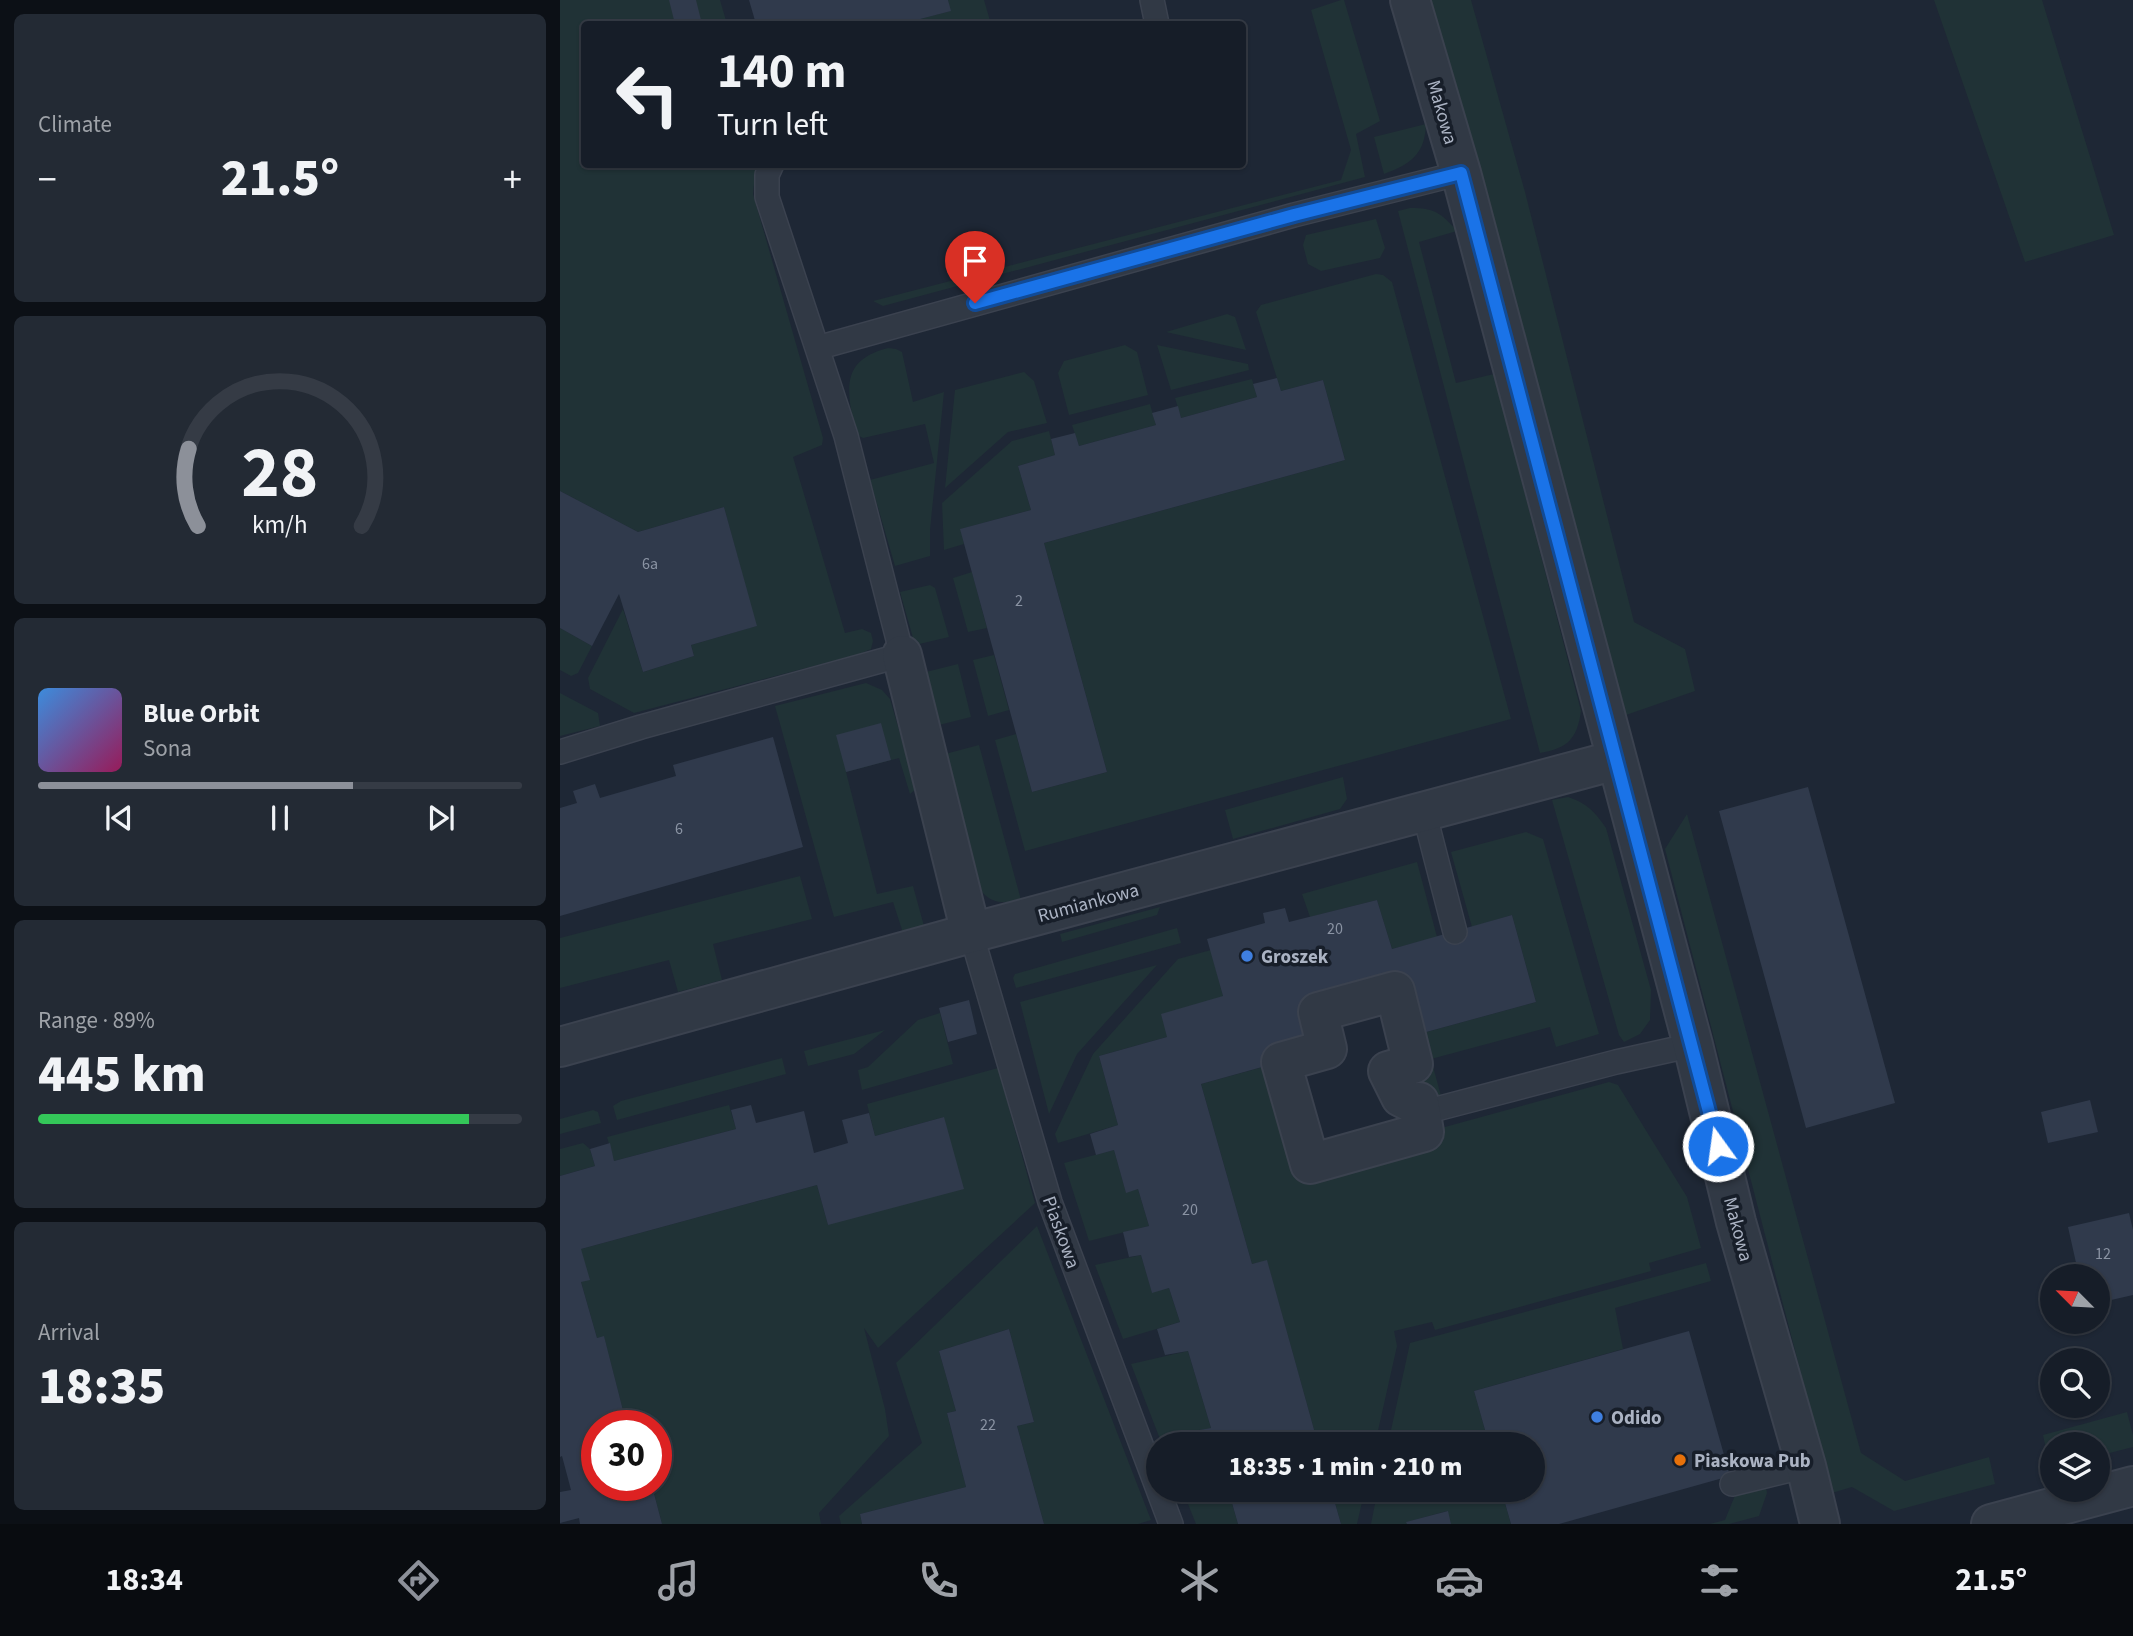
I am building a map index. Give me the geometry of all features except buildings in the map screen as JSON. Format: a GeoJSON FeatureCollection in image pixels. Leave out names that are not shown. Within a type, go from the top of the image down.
{"type":"FeatureCollection","features":[{"type":"Feature","properties":{"kind":"street","name":"Makowa"},"geometry":{"type":"LineString","coordinates":[[1409,0],[1461,173],[1693,1045],[1737,1223],[1820,1524]]}},
{"type":"Feature","properties":{"kind":"street"},"geometry":{"type":"LineString","coordinates":[[902,655],[971,933]]}},
{"type":"Feature","properties":{"kind":"street","name":"Rumiankowa"},"geometry":{"type":"LineString","coordinates":[[560,1047],[971,933],[1616,760]]}},
{"type":"Feature","properties":{"kind":"street"},"geometry":{"type":"LineString","coordinates":[[1395,991],[1413,1064],[1388,1071],[1401,1097],[1413,1103],[1419,1102],[1421,1113],[1424,1132],[1310,1164],[1282,1062],[1327,1049],[1318,1012],[1395,991]]}},
{"type":"Feature","properties":{"kind":"street"},"geometry":{"type":"LineString","coordinates":[[1991,1524],[2133,1486]]}},
{"type":"Feature","properties":{"kind":"lane"},"geometry":{"type":"LineString","coordinates":[[1152,0],[1156,21]]}},
{"type":"Feature","properties":{"kind":"lane"},"geometry":{"type":"LineString","coordinates":[[560,752],[902,655],[846,436],[767,197],[771,168]]}},
{"type":"Feature","properties":{"kind":"lane"},"geometry":{"type":"LineString","coordinates":[[817,348],[1294,215],[1461,173]]}},
{"type":"Feature","properties":{"kind":"lane"},"geometry":{"type":"LineString","coordinates":[[1424,812],[1455,932]]}},
{"type":"Feature","properties":{"kind":"lane","name":"Piaskowa"},"geometry":{"type":"LineString","coordinates":[[971,933],[1050,1202],[1171,1524]]}},
{"type":"Feature","properties":{"kind":"lane"},"geometry":{"type":"LineString","coordinates":[[1421,1113],[1616,1062],[1693,1045]]}},
{"type":"Feature","properties":{"kind":"lane"},"geometry":{"type":"LineString","coordinates":[[1732,1484],[1806,1466]]}},
{"type":"Feature","properties":{"kind":"shaded area"},"geometry":{"type":"Polygon","coordinates":[[[560,0],[720,0],[726,21],[581,21],[581,168],[756,168],[753,194],[823,438],[822,445],[793,457],[845,633],[862,629],[871,633],[871,649],[634,713],[590,689],[588,678],[623,609],[643,672],[694,656],[691,645],[756,626],[724,507],[638,532],[560,491],[560,0]]]}},
{"type":"Feature","properties":{"kind":"shaded area"},"geometry":{"type":"Polygon","coordinates":[[[948,0],[984,0],[990,21],[912,21],[950,11],[948,0]]]}},
{"type":"Feature","properties":{"kind":"shaded area"},"geometry":{"type":"Polygon","coordinates":[[[1344,0],[1380,121],[1356,134],[1365,177],[883,306],[873,301],[1341,180],[1351,150],[1311,10],[1344,0]]]}},
{"type":"Feature","properties":{"kind":"shaded area"},"geometry":{"type":"Polygon","coordinates":[[[1424,0],[1471,0],[1525,192],[1634,622],[1685,649],[1695,691],[1626,715],[1424,0]]]}},
{"type":"Feature","properties":{"kind":"shaded area"},"geometry":{"type":"Polygon","coordinates":[[[1934,0],[2042,0],[2114,235],[2025,262],[1934,0]]]}},
{"type":"Feature","properties":{"kind":"shaded area"},"geometry":{"type":"Polygon","coordinates":[[[1426,124],[1423,143],[1415,156],[1409,162],[1384,174],[1374,137],[1426,124]]]}},
{"type":"Feature","properties":{"kind":"shaded area"},"geometry":{"type":"Polygon","coordinates":[[[1410,208],[1437,213],[1457,231],[1419,242],[1456,383],[1494,374],[1581,711],[1577,729],[1570,741],[1550,751],[1540,753],[1398,211],[1410,208]]]}},
{"type":"Feature","properties":{"kind":"shaded area"},"geometry":{"type":"Polygon","coordinates":[[[1376,219],[1385,248],[1380,258],[1321,271],[1308,264],[1303,245],[1306,235],[1376,219]]]}},
{"type":"Feature","properties":{"kind":"shaded area"},"geometry":{"type":"Polygon","coordinates":[[[1376,274],[1383,275],[1392,282],[1511,719],[1025,851],[995,740],[1016,734],[1032,792],[1107,772],[1044,543],[1345,460],[1323,380],[1281,391],[1256,312],[1261,305],[1376,274]]]}},
{"type":"Feature","properties":{"kind":"shaded area"},"geometry":{"type":"Polygon","coordinates":[[[1227,314],[1235,317],[1246,350],[1166,332],[1227,314]]]}},
{"type":"Feature","properties":{"kind":"shaded area"},"geometry":{"type":"Polygon","coordinates":[[[1125,345],[1137,352],[1148,395],[1069,415],[1058,373],[1064,361],[1125,345]]]}},
{"type":"Feature","properties":{"kind":"shaded area"},"geometry":{"type":"Polygon","coordinates":[[[1157,345],[1248,364],[1249,370],[1171,390],[1157,345]]]}},
{"type":"Feature","properties":{"kind":"shaded area"},"geometry":{"type":"Polygon","coordinates":[[[888,348],[902,352],[913,402],[944,392],[930,530],[930,556],[895,566],[870,480],[934,463],[925,424],[863,438],[855,428],[849,391],[853,372],[865,358],[888,348]]]}},
{"type":"Feature","properties":{"kind":"shaded area"},"geometry":{"type":"Polygon","coordinates":[[[1024,372],[1034,381],[1047,423],[1008,432],[945,488],[955,390],[1024,372]]]}},
{"type":"Feature","properties":{"kind":"shaded area"},"geometry":{"type":"Polygon","coordinates":[[[1252,379],[1257,397],[1181,418],[1175,398],[1252,379]]]}},
{"type":"Feature","properties":{"kind":"shaded area"},"geometry":{"type":"Polygon","coordinates":[[[1150,404],[1156,425],[1079,446],[1072,425],[1150,404]]]}},
{"type":"Feature","properties":{"kind":"shaded area"},"geometry":{"type":"Polygon","coordinates":[[[1049,431],[1055,455],[1018,466],[1031,510],[961,529],[964,544],[944,550],[942,503],[1012,441],[1049,431]]]}},
{"type":"Feature","properties":{"kind":"shaded area"},"geometry":{"type":"Polygon","coordinates":[[[972,572],[987,628],[968,632],[953,578],[972,572]]]}},
{"type":"Feature","properties":{"kind":"shaded area"},"geometry":{"type":"Polygon","coordinates":[[[930,585],[935,588],[949,637],[915,645],[900,592],[930,585]]]}},
{"type":"Feature","properties":{"kind":"shaded area"},"geometry":{"type":"Polygon","coordinates":[[[560,628],[592,646],[578,673],[571,676],[560,670],[560,628]]]}},
{"type":"Feature","properties":{"kind":"shaded area"},"geometry":{"type":"Polygon","coordinates":[[[994,655],[1009,710],[988,716],[973,660],[994,655]]]}},
{"type":"Feature","properties":{"kind":"shaded area"},"geometry":{"type":"Polygon","coordinates":[[[958,664],[971,717],[935,726],[922,673],[958,664]]]}},
{"type":"Feature","properties":{"kind":"shaded area"},"geometry":{"type":"Polygon","coordinates":[[[866,683],[882,690],[890,699],[916,789],[910,794],[899,758],[846,772],[877,894],[913,886],[924,926],[922,929],[903,933],[893,902],[834,917],[775,706],[866,683]]]}},
{"type":"Feature","properties":{"kind":"shaded area"},"geometry":{"type":"Polygon","coordinates":[[[560,693],[598,713],[600,726],[560,736],[560,693]]]}},
{"type":"Feature","properties":{"kind":"shaded area"},"geometry":{"type":"Polygon","coordinates":[[[979,745],[1021,900],[1000,902],[982,892],[955,788],[940,782],[934,757],[979,745]]]}},
{"type":"Feature","properties":{"kind":"shaded area"},"geometry":{"type":"Polygon","coordinates":[[[1343,777],[1347,799],[1340,809],[1233,839],[1225,810],[1343,777]]]}},
{"type":"Feature","properties":{"kind":"shaded area"},"geometry":{"type":"Polygon","coordinates":[[[1568,797],[1590,809],[1606,828],[1651,990],[1650,1020],[1640,1034],[1624,1042],[1619,1035],[1552,800],[1568,797]]]}},
{"type":"Feature","properties":{"kind":"shaded area"},"geometry":{"type":"Polygon","coordinates":[[[1687,814],[1861,1453],[1905,1481],[1989,1457],[1995,1484],[1894,1511],[1852,1487],[1832,1493],[1665,849],[1687,814]]]}},
{"type":"Feature","properties":{"kind":"shaded area"},"geometry":{"type":"Polygon","coordinates":[[[1526,832],[1543,839],[1599,1034],[1556,1047],[1550,1027],[1431,1059],[1441,1096],[1413,1103],[1408,1037],[1536,1002],[1512,915],[1472,927],[1451,852],[1526,832]]]}},
{"type":"Feature","properties":{"kind":"shaded area"},"geometry":{"type":"Polygon","coordinates":[[[1417,862],[1437,937],[1392,949],[1377,900],[1310,917],[1302,894],[1417,862]]]}},
{"type":"Feature","properties":{"kind":"shaded area"},"geometry":{"type":"Polygon","coordinates":[[[800,876],[812,919],[713,944],[722,980],[678,992],[669,960],[560,988],[560,938],[800,876]]]}},
{"type":"Feature","properties":{"kind":"shaded area"},"geometry":{"type":"Polygon","coordinates":[[[1160,907],[1157,915],[1062,942],[1060,934],[1160,907]]]}},
{"type":"Feature","properties":{"kind":"shaded area"},"geometry":{"type":"Polygon","coordinates":[[[1177,928],[1181,943],[1016,988],[1013,978],[1015,974],[1177,928]]]}},
{"type":"Feature","properties":{"kind":"shaded area"},"geometry":{"type":"Polygon","coordinates":[[[1211,950],[1223,996],[1167,1037],[1099,1056],[1118,1125],[1058,1143],[1055,1134],[1093,1054],[1178,959],[1211,950]]]}},
{"type":"Feature","properties":{"kind":"shaded area"},"geometry":{"type":"Polygon","coordinates":[[[1157,965],[1077,1054],[1049,1114],[1020,1002],[1157,965]]]}},
{"type":"Feature","properties":{"kind":"shaded area"},"geometry":{"type":"Polygon","coordinates":[[[940,1013],[953,1064],[862,1090],[858,1070],[868,1067],[918,1020],[940,1013]]]}},
{"type":"Feature","properties":{"kind":"shaded area"},"geometry":{"type":"Polygon","coordinates":[[[885,1030],[854,1054],[808,1066],[804,1051],[885,1030]]]}},
{"type":"Feature","properties":{"kind":"shaded area"},"geometry":{"type":"Polygon","coordinates":[[[782,1058],[786,1074],[617,1120],[613,1106],[621,1101],[782,1058]]]}},
{"type":"Feature","properties":{"kind":"shaded area"},"geometry":{"type":"Polygon","coordinates":[[[1281,1062],[1310,1164],[1609,1082],[1618,1085],[1687,1197],[1701,1248],[1649,1263],[1651,1271],[1435,1330],[1432,1322],[1394,1331],[1397,1346],[1378,1432],[1315,1432],[1267,1261],[1252,1264],[1201,1084],[1281,1062]]]}},
{"type":"Feature","properties":{"kind":"shaded area"},"geometry":{"type":"Polygon","coordinates":[[[998,1068],[1035,1203],[878,1348],[864,1328],[885,1409],[889,1436],[819,1513],[821,1524],[662,1524],[656,1501],[672,1501],[672,1410],[623,1410],[604,1337],[597,1338],[581,1282],[581,1249],[817,1185],[828,1225],[944,1117],[875,1136],[867,1104],[998,1068]]]}},
{"type":"Feature","properties":{"kind":"shaded area"},"geometry":{"type":"Polygon","coordinates":[[[729,1105],[736,1129],[614,1161],[607,1137],[729,1105]]]}},
{"type":"Feature","properties":{"kind":"shaded area"},"geometry":{"type":"Polygon","coordinates":[[[593,1110],[598,1112],[601,1123],[560,1134],[560,1119],[593,1110]]]}},
{"type":"Feature","properties":{"kind":"shaded area"},"geometry":{"type":"Polygon","coordinates":[[[583,1143],[590,1149],[595,1166],[560,1176],[560,1149],[583,1143]]]}},
{"type":"Feature","properties":{"kind":"shaded area"},"geometry":{"type":"Polygon","coordinates":[[[1114,1150],[1126,1192],[1138,1189],[1149,1226],[1089,1241],[1064,1163],[1114,1150]]]}},
{"type":"Feature","properties":{"kind":"shaded area"},"geometry":{"type":"Polygon","coordinates":[[[1037,1226],[1151,1520],[1138,1524],[1044,1524],[1017,1426],[1034,1422],[1009,1329],[939,1351],[956,1411],[947,1413],[966,1487],[860,1514],[862,1524],[841,1524],[839,1516],[922,1443],[896,1363],[1037,1226]]]}},
{"type":"Feature","properties":{"kind":"shaded area"},"geometry":{"type":"Polygon","coordinates":[[[1141,1255],[1152,1292],[1169,1288],[1180,1322],[1123,1339],[1095,1265],[1141,1255]]]}},
{"type":"Feature","properties":{"kind":"shaded area"},"geometry":{"type":"Polygon","coordinates":[[[1706,1263],[1711,1281],[1615,1308],[1623,1349],[1474,1391],[1486,1432],[1391,1432],[1410,1343],[1706,1263]]]}},
{"type":"Feature","properties":{"kind":"shaded area"},"geometry":{"type":"Polygon","coordinates":[[[1188,1351],[1211,1428],[1192,1432],[1157,1432],[1131,1364],[1188,1351]]]}},
{"type":"Feature","properties":{"kind":"shaded area"},"geometry":{"type":"Polygon","coordinates":[[[2127,1412],[2133,1447],[2110,1453],[2110,1432],[2054,1432],[2110,1418],[2127,1412]]]}},
{"type":"Feature","properties":{"kind":"shaded area"},"geometry":{"type":"Polygon","coordinates":[[[1766,1487],[1767,1493],[1759,1516],[1729,1524],[1710,1524],[1725,1520],[1736,1493],[1766,1487]]]}},
{"type":"Feature","properties":{"kind":"shaded area"},"geometry":{"type":"Polygon","coordinates":[[[1187,1502],[1232,1502],[1238,1524],[1196,1524],[1187,1502]]]}},
{"type":"Feature","properties":{"kind":"shaded area"},"geometry":{"type":"Polygon","coordinates":[[[1335,1502],[1362,1502],[1357,1524],[1341,1524],[1335,1502]]]}},
{"type":"Feature","properties":{"kind":"shaded area"},"geometry":{"type":"Polygon","coordinates":[[[1375,1502],[1505,1502],[1511,1524],[1451,1524],[1447,1511],[1407,1524],[1371,1524],[1375,1502]]]}},
{"type":"Feature","properties":{"kind":"place","name":"Groszek"},"geometry":{"type":"Point","coordinates":[1247,956]}},
{"type":"Feature","properties":{"kind":"place","name":"Odido"},"geometry":{"type":"Point","coordinates":[1597,1417]}},
{"type":"Feature","properties":{"kind":"place","name":"Piaskowa Pub"},"geometry":{"type":"Point","coordinates":[1680,1460]}},
{"type":"Feature","properties":{"kind":"route"},"geometry":{"type":"LineString","coordinates":[[975,303],[1294,215],[1461,173],[1718,1146]]}}]}
